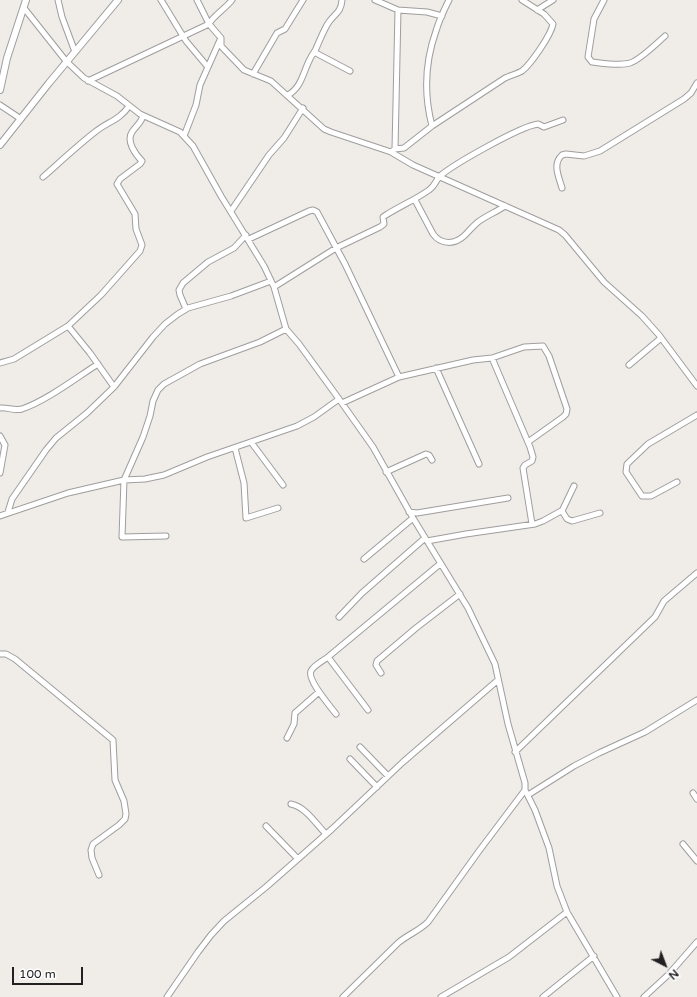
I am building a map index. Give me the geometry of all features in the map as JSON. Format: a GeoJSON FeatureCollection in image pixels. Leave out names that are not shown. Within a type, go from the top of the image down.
{"type":"FeatureCollection","features":[{"type":"Feature","properties":{"kind":"street"},"geometry":{"type":"LineString","coordinates":[[0,90],[7,58],[26,0]]}},
{"type":"Feature","properties":{"kind":"street"},"geometry":{"type":"LineString","coordinates":[[58,0],[62,17],[75,52]]}},
{"type":"Feature","properties":{"kind":"street"},"geometry":{"type":"LineString","coordinates":[[0,145],[118,0]]}},
{"type":"Feature","properties":{"kind":"street"},"geometry":{"type":"LineString","coordinates":[[161,0],[183,37],[207,66]]}},
{"type":"Feature","properties":{"kind":"street"},"geometry":{"type":"LineString","coordinates":[[197,0],[209,24],[221,38],[221,46],[244,70],[271,81],[324,128],[331,132],[393,150],[413,164],[439,177],[559,230],[565,235],[604,282],[642,316],[661,338],[697,386]]}},
{"type":"Feature","properties":{"kind":"street"},"geometry":{"type":"LineString","coordinates":[[88,81],[209,24],[210,20],[223,11],[232,0]]}},
{"type":"Feature","properties":{"kind":"street"},"geometry":{"type":"LineString","coordinates":[[253,74],[277,33],[285,29],[303,0]]}},
{"type":"Feature","properties":{"kind":"street"},"geometry":{"type":"LineString","coordinates":[[288,95],[295,91],[327,25],[334,15],[341,9],[342,0]]}},
{"type":"Feature","properties":{"kind":"street"},"geometry":{"type":"LineString","coordinates":[[375,0],[398,10],[427,12],[442,16]]}},
{"type":"Feature","properties":{"kind":"street"},"geometry":{"type":"LineString","coordinates":[[432,126],[426,94],[428,72],[435,32],[449,0]]}},
{"type":"Feature","properties":{"kind":"street"},"geometry":{"type":"LineString","coordinates":[[393,150],[404,148],[432,126],[504,78],[516,72],[521,72],[537,54],[553,24],[550,18],[522,0]]}},
{"type":"Feature","properties":{"kind":"street"},"geometry":{"type":"LineString","coordinates":[[537,10],[553,0]]}},
{"type":"Feature","properties":{"kind":"street"},"geometry":{"type":"LineString","coordinates":[[604,0],[594,19],[588,57],[592,62],[628,64],[636,60],[665,36]]}},
{"type":"Feature","properties":{"kind":"street"},"geometry":{"type":"LineString","coordinates":[[24,8],[66,62],[88,81],[117,96],[143,116],[169,126],[184,136],[193,146],[230,211],[248,237],[274,287],[286,329],[299,344],[373,447],[409,512],[460,594],[495,664],[508,724],[525,784],[526,793],[535,810],[548,848],[557,886],[567,912],[617,997]]}},
{"type":"Feature","properties":{"kind":"street"},"geometry":{"type":"LineString","coordinates":[[393,150],[398,10]]}},
{"type":"Feature","properties":{"kind":"street"},"geometry":{"type":"LineString","coordinates":[[184,136],[196,105],[200,85],[207,66],[221,38]]}},
{"type":"Feature","properties":{"kind":"street"},"geometry":{"type":"LineString","coordinates":[[314,52],[350,71]]}},
{"type":"Feature","properties":{"kind":"street"},"geometry":{"type":"LineString","coordinates":[[562,188],[556,163],[562,155],[584,156],[608,147],[684,99],[691,93],[697,83]]}},
{"type":"Feature","properties":{"kind":"street"},"geometry":{"type":"LineString","coordinates":[[0,105],[21,119]]}},
{"type":"Feature","properties":{"kind":"street"},"geometry":{"type":"LineString","coordinates":[[42,177],[94,132],[108,122],[119,118],[129,106]]}},
{"type":"Feature","properties":{"kind":"street"},"geometry":{"type":"LineString","coordinates":[[230,211],[269,155],[284,138],[303,108]]}},
{"type":"Feature","properties":{"kind":"street"},"geometry":{"type":"LineString","coordinates":[[0,363],[14,360],[68,326],[101,295],[141,248],[142,245],[136,228],[135,214],[117,184],[120,179],[142,161],[134,153],[131,135],[142,121],[143,116]]}},
{"type":"Feature","properties":{"kind":"street"},"geometry":{"type":"LineString","coordinates":[[274,287],[336,248],[380,227],[384,224],[383,217],[415,200],[431,189],[439,177],[459,164],[501,140],[532,126],[538,124],[544,127],[563,120]]}},
{"type":"Feature","properties":{"kind":"street"},"geometry":{"type":"LineString","coordinates":[[415,200],[433,234],[436,238],[444,242],[451,242],[461,238],[478,222],[505,206]]}},
{"type":"Feature","properties":{"kind":"street"},"geometry":{"type":"LineString","coordinates":[[186,309],[179,290],[183,283],[208,262],[234,248],[248,237],[309,210],[313,210],[319,215],[336,248],[399,377]]}},
{"type":"Feature","properties":{"kind":"street"},"geometry":{"type":"LineString","coordinates":[[8,512],[12,499],[30,471],[56,438],[88,413],[114,387],[165,324],[186,309],[230,296],[271,281]]}},
{"type":"Feature","properties":{"kind":"street"},"geometry":{"type":"LineString","coordinates":[[68,326],[114,387]]}},
{"type":"Feature","properties":{"kind":"street"},"geometry":{"type":"LineString","coordinates":[[166,536],[122,537],[124,480],[143,437],[155,395],[164,384],[200,364],[260,342],[286,329]]}},
{"type":"Feature","properties":{"kind":"street"},"geometry":{"type":"LineString","coordinates":[[629,365],[661,338]]}},
{"type":"Feature","properties":{"kind":"street"},"geometry":{"type":"LineString","coordinates":[[0,516],[8,512],[68,493],[124,480],[154,478],[306,422],[341,401],[399,377],[473,360],[492,358],[524,347],[538,345],[543,346],[549,356],[567,411],[563,417],[528,442]]}},
{"type":"Feature","properties":{"kind":"street"},"geometry":{"type":"LineString","coordinates":[[492,358],[534,459],[523,468],[532,524]]}},
{"type":"Feature","properties":{"kind":"street"},"geometry":{"type":"LineString","coordinates":[[0,408],[15,410],[28,406],[50,395],[98,364]]}},
{"type":"Feature","properties":{"kind":"street"},"geometry":{"type":"LineString","coordinates":[[436,368],[479,464]]}},
{"type":"Feature","properties":{"kind":"street"},"geometry":{"type":"LineString","coordinates":[[678,482],[651,496],[642,496],[626,472],[627,464],[648,444],[697,415]]}},
{"type":"Feature","properties":{"kind":"street"},"geometry":{"type":"LineString","coordinates":[[0,436],[5,445],[0,473]]}},
{"type":"Feature","properties":{"kind":"street"},"geometry":{"type":"LineString","coordinates":[[251,442],[283,485]]}},
{"type":"Feature","properties":{"kind":"street"},"geometry":{"type":"LineString","coordinates":[[235,448],[244,483],[246,518],[278,508]]}},
{"type":"Feature","properties":{"kind":"street"},"geometry":{"type":"LineString","coordinates":[[386,472],[426,454],[430,455],[432,460]]}},
{"type":"Feature","properties":{"kind":"street"},"geometry":{"type":"LineString","coordinates":[[339,618],[362,593],[426,540],[543,521],[562,511],[574,486]]}},
{"type":"Feature","properties":{"kind":"street"},"geometry":{"type":"LineString","coordinates":[[409,512],[416,513],[508,498]]}},
{"type":"Feature","properties":{"kind":"street"},"geometry":{"type":"LineString","coordinates":[[562,511],[570,521],[600,513]]}},
{"type":"Feature","properties":{"kind":"street"},"geometry":{"type":"LineString","coordinates":[[364,559],[413,518]]}},
{"type":"Feature","properties":{"kind":"street"},"geometry":{"type":"LineString","coordinates":[[336,714],[319,692],[311,679],[310,672],[440,564]]}},
{"type":"Feature","properties":{"kind":"street"},"geometry":{"type":"LineString","coordinates":[[516,752],[655,617],[664,600],[697,573]]}},
{"type":"Feature","properties":{"kind":"street"},"geometry":{"type":"LineString","coordinates":[[381,673],[376,665],[377,661],[460,594]]}},
{"type":"Feature","properties":{"kind":"street"},"geometry":{"type":"LineString","coordinates":[[0,654],[6,654],[15,659],[113,740],[115,780],[124,801],[126,814],[125,818],[119,825],[93,844],[91,850],[92,858],[99,875]]}},
{"type":"Feature","properties":{"kind":"street"},"geometry":{"type":"LineString","coordinates":[[328,657],[368,710]]}},
{"type":"Feature","properties":{"kind":"street"},"geometry":{"type":"LineString","coordinates":[[167,997],[188,964],[217,928],[298,859],[474,699],[498,680]]}},
{"type":"Feature","properties":{"kind":"street"},"geometry":{"type":"LineString","coordinates":[[287,738],[294,724],[295,713],[319,692]]}},
{"type":"Feature","properties":{"kind":"street"},"geometry":{"type":"LineString","coordinates":[[343,997],[403,938],[419,930],[428,922],[479,851],[526,793],[599,753],[645,732],[697,700]]}},
{"type":"Feature","properties":{"kind":"street"},"geometry":{"type":"LineString","coordinates":[[360,747],[388,776]]}},
{"type":"Feature","properties":{"kind":"street"},"geometry":{"type":"LineString","coordinates":[[350,759],[376,787]]}},
{"type":"Feature","properties":{"kind":"street"},"geometry":{"type":"LineString","coordinates":[[693,793],[697,799]]}},
{"type":"Feature","properties":{"kind":"street"},"geometry":{"type":"LineString","coordinates":[[291,804],[300,807],[326,834]]}},
{"type":"Feature","properties":{"kind":"street"},"geometry":{"type":"LineString","coordinates":[[266,826],[298,859]]}},
{"type":"Feature","properties":{"kind":"street"},"geometry":{"type":"LineString","coordinates":[[683,844],[697,861]]}},
{"type":"Feature","properties":{"kind":"street"},"geometry":{"type":"LineString","coordinates":[[440,997],[509,957],[567,912]]}},
{"type":"Feature","properties":{"kind":"street"},"geometry":{"type":"LineString","coordinates":[[644,997],[669,974],[697,942]]}},
{"type":"Feature","properties":{"kind":"street"},"geometry":{"type":"LineString","coordinates":[[542,997],[594,956]]}}]}
